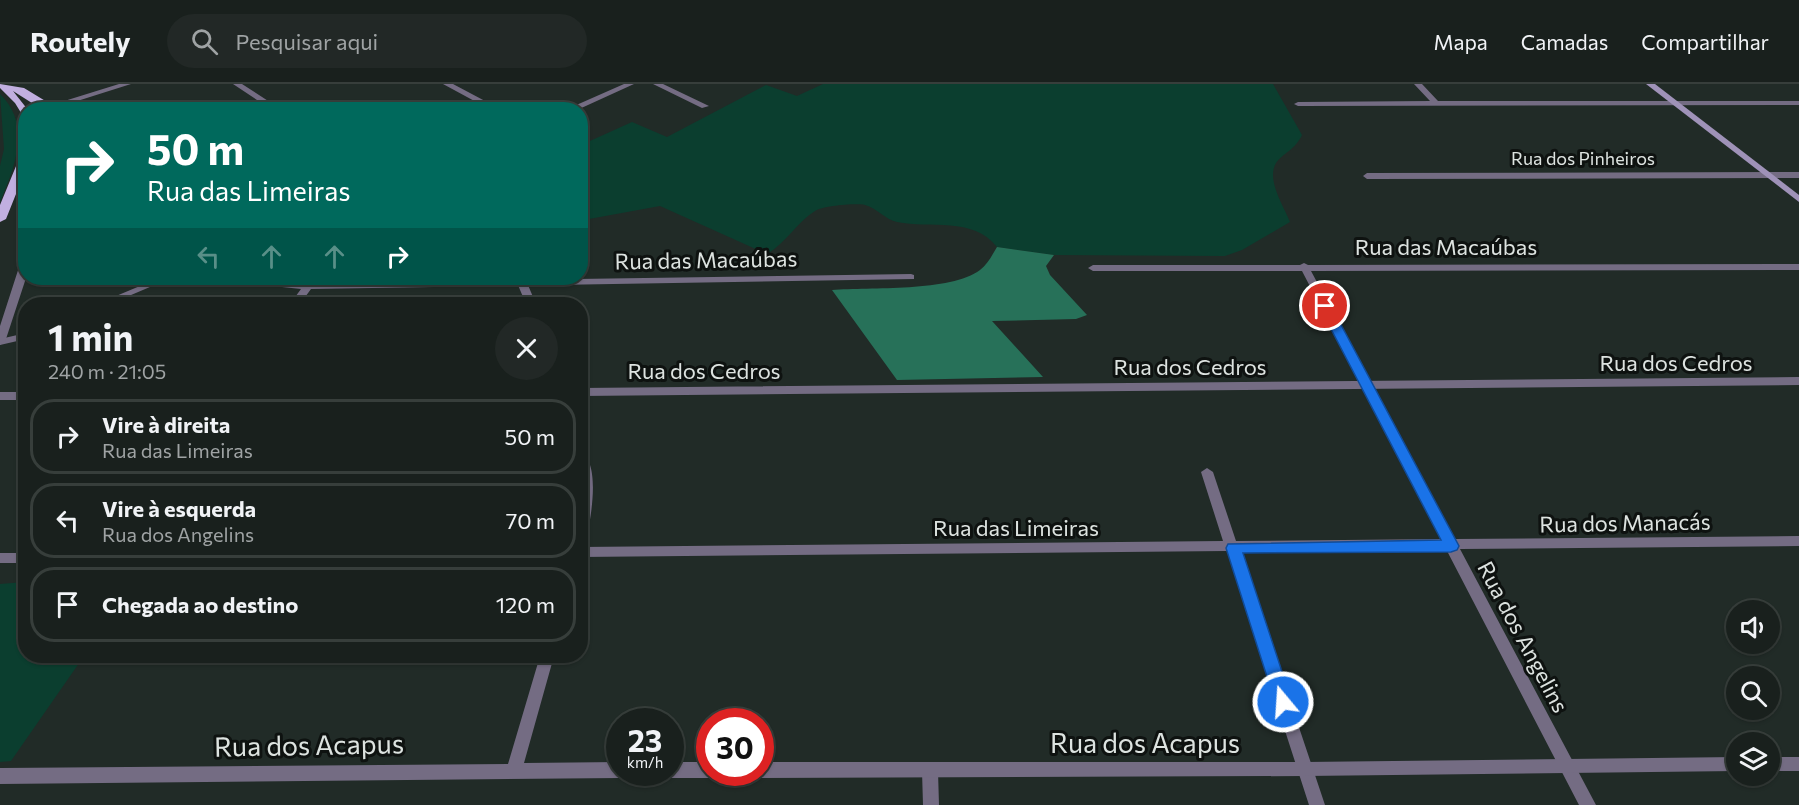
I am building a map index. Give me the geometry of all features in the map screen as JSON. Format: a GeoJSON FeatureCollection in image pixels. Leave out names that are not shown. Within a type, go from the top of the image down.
{"type":"FeatureCollection","features":[{"type":"Feature","properties":{"kind":"main road"},"geometry":{"type":"LineString","coordinates":[[1650,84],[1799,199]]}},
{"type":"Feature","properties":{"kind":"main road"},"geometry":{"type":"LineString","coordinates":[[1,85],[21,90],[39,102]]}},
{"type":"Feature","properties":{"kind":"main road"},"geometry":{"type":"LineString","coordinates":[[1,85],[19,102]]}},
{"type":"Feature","properties":{"kind":"main road"},"geometry":{"type":"LineString","coordinates":[[0,219],[18,174]]}},
{"type":"Feature","properties":{"kind":"street"},"geometry":{"type":"LineString","coordinates":[[71,102],[126,84]]}},
{"type":"Feature","properties":{"kind":"street"},"geometry":{"type":"LineString","coordinates":[[237,84],[265,102]]}},
{"type":"Feature","properties":{"kind":"street"},"geometry":{"type":"LineString","coordinates":[[447,84],[482,102]]}},
{"type":"Feature","properties":{"kind":"street"},"geometry":{"type":"LineString","coordinates":[[588,102],[630,84]]}},
{"type":"Feature","properties":{"kind":"street"},"geometry":{"type":"LineString","coordinates":[[657,84],[705,106]]}},
{"type":"Feature","properties":{"kind":"street"},"geometry":{"type":"LineString","coordinates":[[1418,84],[1436,104]]}},
{"type":"Feature","properties":{"kind":"street"},"geometry":{"type":"LineString","coordinates":[[1298,104],[1799,104]]}},
{"type":"Feature","properties":{"kind":"street","name":"Rua dos Pinheiros"},"geometry":{"type":"LineString","coordinates":[[1367,176],[1799,175]]}},
{"type":"Feature","properties":{"kind":"street","name":"Rua dos Angelins"},"geometry":{"type":"LineString","coordinates":[[1304,266],[1588,805]]}},
{"type":"Feature","properties":{"kind":"street","name":"Rua das Macaúbas"},"geometry":{"type":"LineString","coordinates":[[1093,268],[1799,267]]}},
{"type":"Feature","properties":{"kind":"street","name":"Rua das Macaúbas"},"geometry":{"type":"LineString","coordinates":[[588,279],[912,277]]}},
{"type":"Feature","properties":{"kind":"street"},"geometry":{"type":"LineString","coordinates":[[0,342],[18,285]]}},
{"type":"Feature","properties":{"kind":"street"},"geometry":{"type":"LineString","coordinates":[[119,297],[149,285]]}},
{"type":"Feature","properties":{"kind":"street","name":"Rua das Macaúbas"},"geometry":{"type":"LineString","coordinates":[[286,285],[344,285]]}},
{"type":"Feature","properties":{"kind":"street"},"geometry":{"type":"LineString","coordinates":[[300,297],[308,286]]}},
{"type":"Feature","properties":{"kind":"street"},"geometry":{"type":"LineString","coordinates":[[0,342],[18,338]]}},
{"type":"Feature","properties":{"kind":"street","name":"Rua dos Cedros"},"geometry":{"type":"LineString","coordinates":[[588,392],[1799,381]]}},
{"type":"Feature","properties":{"kind":"street"},"geometry":{"type":"LineString","coordinates":[[0,396],[18,396]]}},
{"type":"Feature","properties":{"kind":"street"},"geometry":{"type":"LineString","coordinates":[[1207,472],[1317,805]]}},
{"type":"Feature","properties":{"kind":"street"},"geometry":{"type":"LineString","coordinates":[[588,483],[588,500]]}},
{"type":"Feature","properties":{"kind":"street","name":"Rua dos Manacás"},"geometry":{"type":"LineString","coordinates":[[1451,546],[1799,541]]}},
{"type":"Feature","properties":{"kind":"street","name":"Rua das Limeiras"},"geometry":{"type":"LineString","coordinates":[[588,552],[1451,546]]}},
{"type":"Feature","properties":{"kind":"street"},"geometry":{"type":"LineString","coordinates":[[0,558],[18,558]]}},
{"type":"Feature","properties":{"kind":"street"},"geometry":{"type":"LineString","coordinates":[[514,770],[545,663]]}},
{"type":"Feature","properties":{"kind":"street","name":"Rua dos Acapus"},"geometry":{"type":"LineString","coordinates":[[774,770],[1305,769],[1566,764],[1726,764]]}},
{"type":"Feature","properties":{"kind":"street"},"geometry":{"type":"LineString","coordinates":[[1780,764],[1799,764]]}},
{"type":"Feature","properties":{"kind":"street","name":"Rua dos Acapus"},"geometry":{"type":"LineString","coordinates":[[0,776],[606,770]]}},
{"type":"Feature","properties":{"kind":"street"},"geometry":{"type":"LineString","coordinates":[[930,771],[931,805]]}},
{"type":"Feature","properties":{"kind":"green space"},"geometry":{"type":"Polygon","coordinates":[[[823,84],[1273,84],[1302,135],[1276,163],[1273,170],[1274,185],[1290,222],[1242,250],[1225,256],[1054,255],[997,247],[987,237],[964,227],[897,222],[865,205],[847,205],[815,211],[767,254],[660,206],[588,219],[588,142],[632,122],[667,137],[766,85],[797,96],[823,84]]]}},
{"type":"Feature","properties":{"kind":"green space"},"geometry":{"type":"Polygon","coordinates":[[[0,94],[10,106],[16,119],[18,146],[11,174],[0,202],[0,166],[4,149],[0,94]]]}},
{"type":"Feature","properties":{"kind":"green space"},"geometry":{"type":"Polygon","coordinates":[[[997,247],[1054,255],[1046,266],[1050,275],[1087,315],[1076,319],[992,321],[1043,377],[897,380],[832,290],[909,287],[950,282],[980,270],[997,247]]]}},
{"type":"Feature","properties":{"kind":"green space"},"geometry":{"type":"Polygon","coordinates":[[[18,583],[18,663],[79,663],[11,761],[0,762],[0,584],[18,583]]]}},
{"type":"Feature","properties":{"kind":"route"},"geometry":{"type":"LineString","coordinates":[[1283,702],[1233,548],[1451,546],[1325,306]]}}]}
